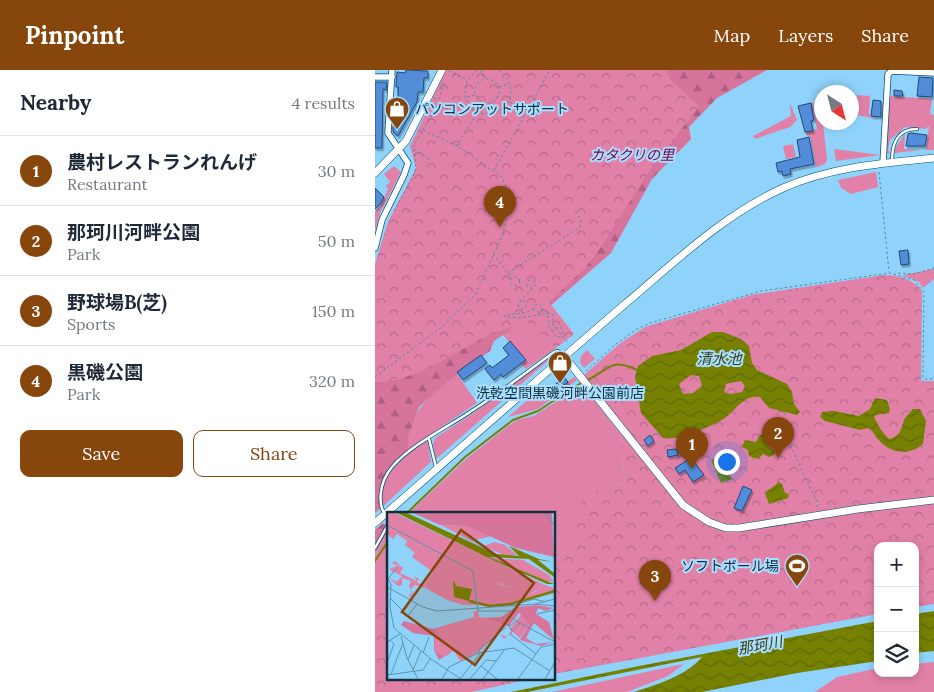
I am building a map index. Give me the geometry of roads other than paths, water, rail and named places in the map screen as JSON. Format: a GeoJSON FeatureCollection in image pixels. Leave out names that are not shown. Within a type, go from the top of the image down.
{"type":"FeatureCollection","features":[{"type":"Feature","properties":{"kind":"street"},"geometry":{"type":"LineString","coordinates":[[881,164],[888,74],[892,71],[934,73]]}},
{"type":"Feature","properties":{"kind":"street"},"geometry":{"type":"LineString","coordinates":[[375,77],[392,73],[388,133],[407,159],[407,167],[382,220],[375,248]]}},
{"type":"Feature","properties":{"kind":"street"},"geometry":{"type":"LineString","coordinates":[[375,173],[400,150],[443,73]]}},
{"type":"Feature","properties":{"kind":"street"},"geometry":{"type":"LineString","coordinates":[[391,512],[564,356],[699,241],[758,200],[816,176],[892,162],[934,158]]}},
{"type":"Feature","properties":{"kind":"street"},"geometry":{"type":"LineString","coordinates":[[564,356],[683,505],[717,526],[739,528],[858,509],[934,500]]}},
{"type":"Feature","properties":{"kind":"street"},"geometry":{"type":"LineString","coordinates":[[375,523],[386,517]]}},
{"type":"Feature","properties":{"kind":"lane"},"geometry":{"type":"LineString","coordinates":[[892,162],[893,144],[901,133],[908,129],[917,129]]}},
{"type":"Feature","properties":{"kind":"lane"},"geometry":{"type":"LineString","coordinates":[[386,517],[380,498],[381,489],[391,468],[429,439],[474,410],[554,352],[557,351],[564,356]]}},
{"type":"Feature","properties":{"kind":"lane"},"geometry":{"type":"LineString","coordinates":[[429,439],[437,469]]}},
{"type":"Feature","properties":{"kind":"lane"},"geometry":{"type":"LineString","coordinates":[[375,548],[387,527]]}},
{"type":"Feature","properties":{"kind":"water","name":"清水池"},"geometry":{"type":"Polygon","coordinates":[[[712,332],[723,332],[741,339],[749,346],[752,363],[757,370],[787,384],[792,392],[794,404],[800,412],[797,415],[769,408],[760,397],[754,397],[739,404],[727,417],[710,426],[693,433],[663,438],[641,413],[635,377],[638,366],[652,356],[681,350],[712,332]],[[691,375],[679,384],[683,394],[693,393],[702,386],[699,376],[691,375]],[[741,381],[726,384],[724,392],[730,394],[742,392],[745,386],[741,381]]]}},
{"type":"Feature","properties":{"kind":"water"},"geometry":{"type":"Polygon","coordinates":[[[875,398],[887,400],[890,409],[889,413],[874,417],[881,430],[889,439],[898,434],[904,420],[912,409],[920,409],[926,421],[923,444],[918,448],[900,452],[888,448],[868,428],[860,430],[825,421],[820,417],[822,412],[834,411],[859,416],[870,409],[875,398]]]}},
{"type":"Feature","properties":{"kind":"water"},"geometry":{"type":"Polygon","coordinates":[[[760,435],[767,435],[767,445],[774,451],[774,455],[769,457],[763,454],[758,459],[749,456],[748,450],[742,447],[745,440],[756,442],[760,435]]]}},
{"type":"Feature","properties":{"kind":"water"},"geometry":{"type":"Polygon","coordinates":[[[722,455],[732,479],[721,483],[711,460],[722,455]]]}},
{"type":"Feature","properties":{"kind":"water"},"geometry":{"type":"Polygon","coordinates":[[[779,482],[782,484],[785,493],[789,494],[788,498],[769,504],[765,493],[779,482]]]}},
{"type":"Feature","properties":{"kind":"water"},"geometry":{"type":"Polygon","coordinates":[[[934,611],[934,651],[919,653],[919,613],[934,611]]]}},
{"type":"Feature","properties":{"kind":"water","name":"那珂川"},"geometry":{"type":"Polygon","coordinates":[[[874,622],[874,662],[797,673],[702,692],[634,692],[680,674],[702,657],[527,692],[511,692],[874,622]]]}},
{"type":"Feature","properties":{"kind":"waterway"},"geometry":{"type":"LineString","coordinates":[[585,381],[610,366],[628,366],[637,370]]}},
{"type":"Feature","properties":{"kind":"waterway"},"geometry":{"type":"LineString","coordinates":[[408,512],[465,457],[513,420],[538,411],[581,383]]}},
{"type":"Feature","properties":{"kind":"waterway"},"geometry":{"type":"LineString","coordinates":[[375,561],[387,543]]}},
{"type":"Feature","properties":{"kind":"place","name":"パソコンアットサポート"},"geometry":{"type":"Point","coordinates":[397,130]}},
{"type":"Feature","properties":{"kind":"place","name":"黒磯公園"},"geometry":{"type":"Point","coordinates":[500,227]}},
{"type":"Feature","properties":{"kind":"place","name":"洗乾空間黒磯河畔公園前店"},"geometry":{"type":"Point","coordinates":[560,384]}},
{"type":"Feature","properties":{"kind":"place","name":"那珂川河畔公園"},"geometry":{"type":"Point","coordinates":[778,458]}},
{"type":"Feature","properties":{"kind":"place","name":"農村レストランれんげ"},"geometry":{"type":"Point","coordinates":[692,469]}},
{"type":"Feature","properties":{"kind":"place","name":"ソフトボール場"},"geometry":{"type":"Point","coordinates":[797,587]}},
{"type":"Feature","properties":{"kind":"place","name":"野球場B(芝)"},"geometry":{"type":"Point","coordinates":[655,601]}},
{"type":"Feature","properties":{"kind":"park label","name":"カタクリの里"},"geometry":{"type":"Point","coordinates":[632,155]}}]}
